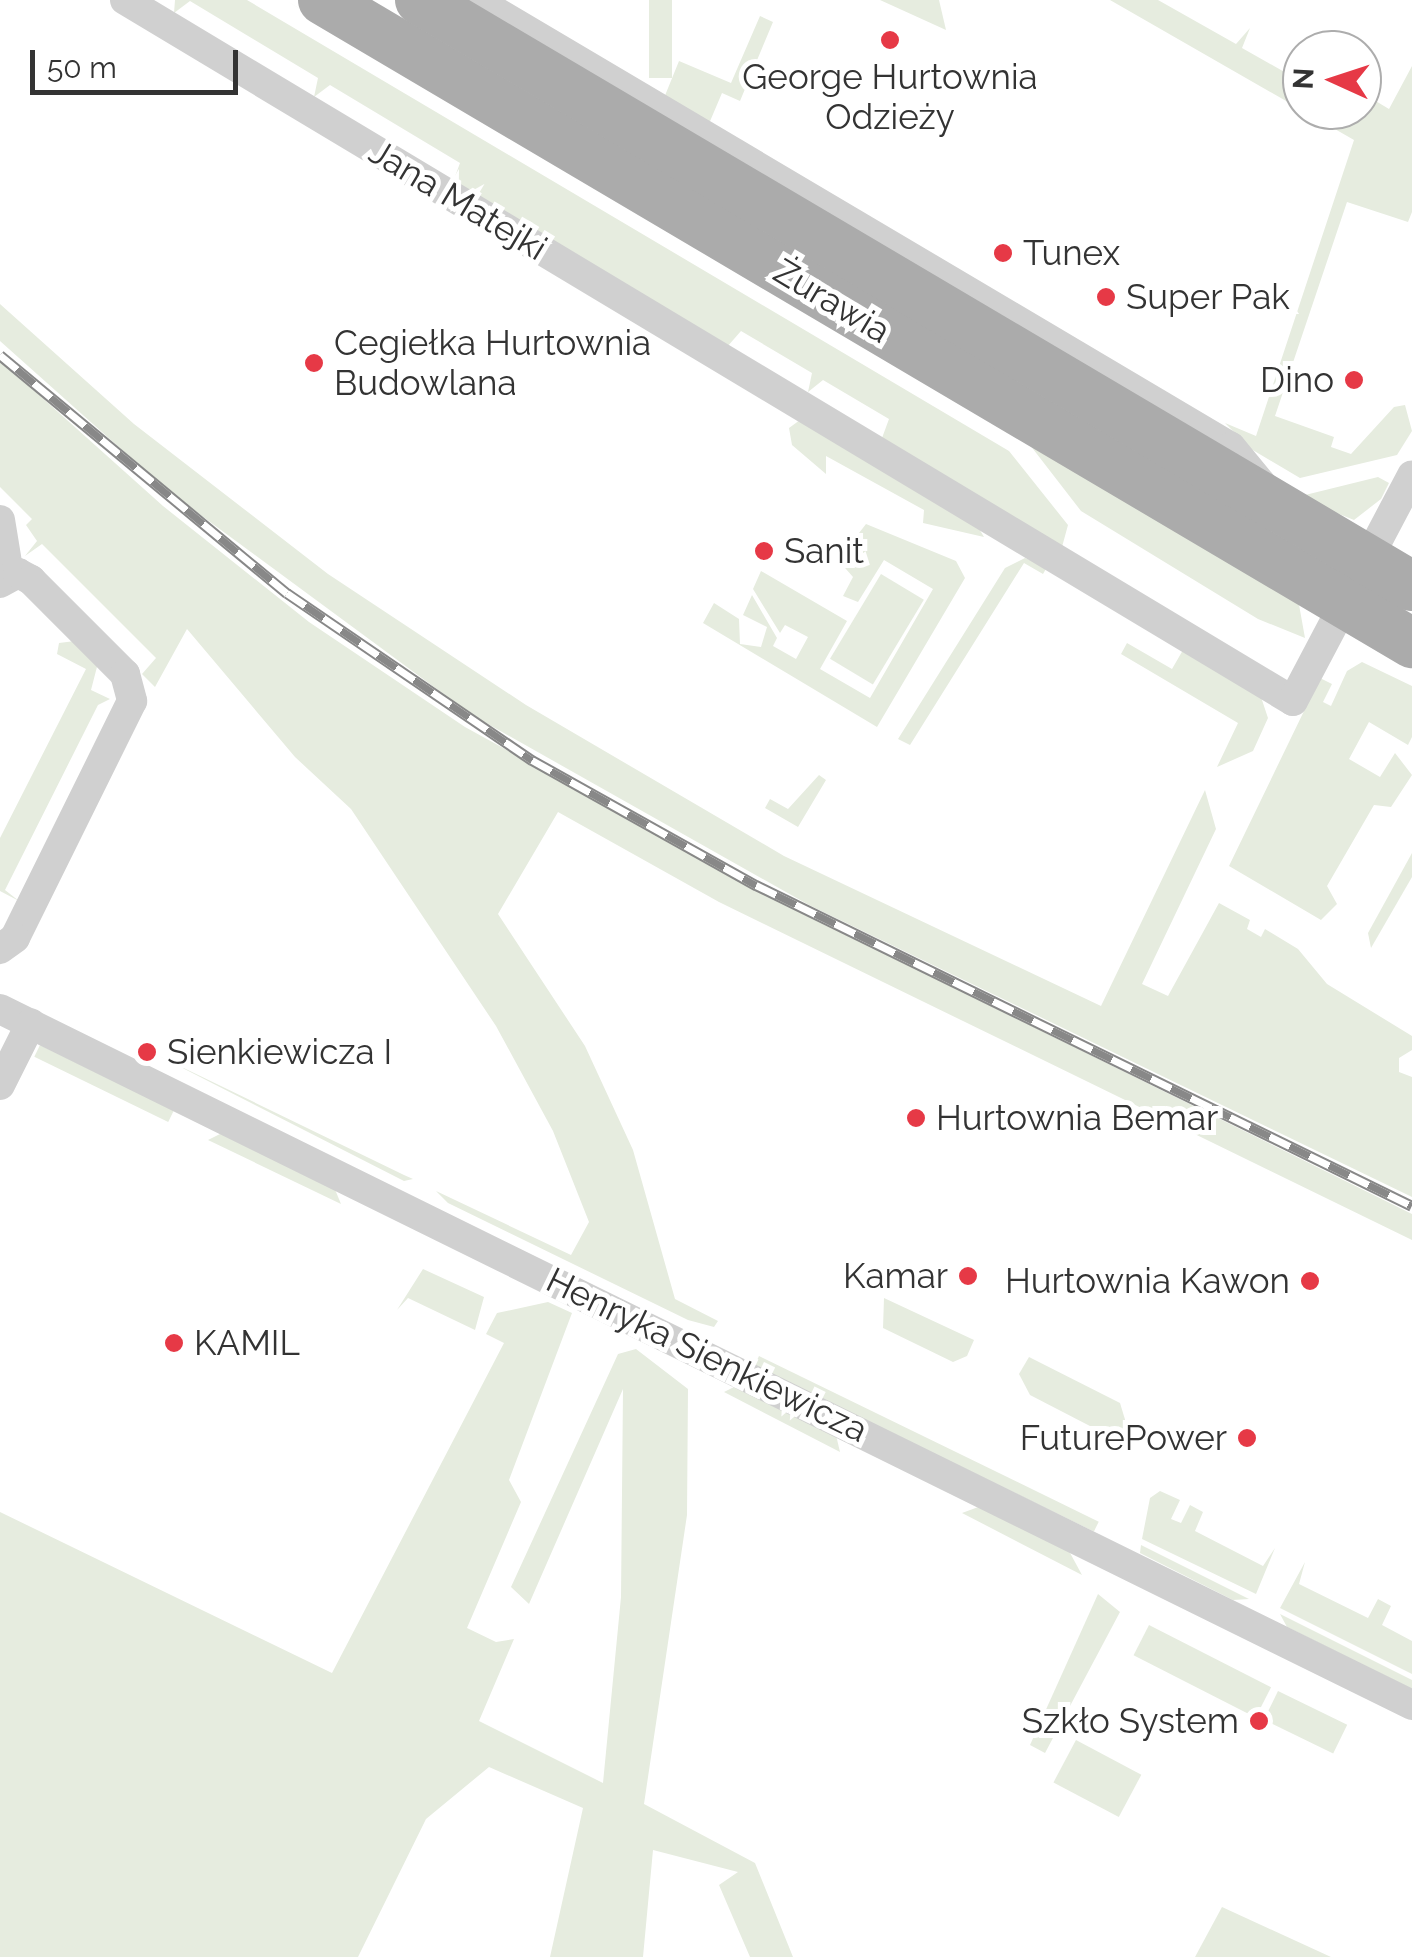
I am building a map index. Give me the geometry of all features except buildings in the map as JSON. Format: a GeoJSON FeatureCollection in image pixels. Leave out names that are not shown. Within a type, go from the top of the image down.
{"type":"FeatureCollection","features":[{"type":"Feature","properties":{"kind":"main road","name":"Żurawia"},"geometry":{"type":"LineString","coordinates":[[323,0],[1412,644]]}},
{"type":"Feature","properties":{"kind":"main road","name":"Żurawia"},"geometry":{"type":"LineString","coordinates":[[420,0],[1412,586]]}},
{"type":"Feature","properties":{"kind":"street","name":"Jana Matejki"},"geometry":{"type":"LineString","coordinates":[[125,0],[1293,701],[1340,602]]}},
{"type":"Feature","properties":{"kind":"street"},"geometry":{"type":"LineString","coordinates":[[476,0],[1232,446],[1272,503]]}},
{"type":"Feature","properties":{"kind":"street"},"geometry":{"type":"LineString","coordinates":[[1340,602],[1412,475]]}},
{"type":"Feature","properties":{"kind":"street"},"geometry":{"type":"LineString","coordinates":[[0,520],[5,579],[31,580],[126,674],[132,701],[15,938],[0,949]]}},
{"type":"Feature","properties":{"kind":"street","name":"Henryka Sienkiewicza"},"geometry":{"type":"LineString","coordinates":[[0,1009],[1412,1705]]}},
{"type":"Feature","properties":{"kind":"street"},"geometry":{"type":"LineString","coordinates":[[0,1085],[31,1024]]}},
{"type":"Feature","properties":{"kind":"shaded area"},"geometry":{"type":"Polygon","coordinates":[[[175,0],[247,0],[1009,451],[1068,525],[1062,547],[882,438],[889,419],[823,380],[808,392],[812,373],[741,331],[727,347],[453,182],[460,163],[330,85],[314,97],[318,78],[190,1],[174,13],[175,0]]]}},
{"type":"Feature","properties":{"kind":"shaded area"},"geometry":{"type":"Polygon","coordinates":[[[285,0],[774,284],[1298,599],[1305,638],[1258,619],[1081,511],[1023,436],[285,0]]]}},
{"type":"Feature","properties":{"kind":"shaded area"},"geometry":{"type":"Polygon","coordinates":[[[649,0],[672,0],[672,78],[649,78],[649,0]]]}},
{"type":"Feature","properties":{"kind":"shaded area"},"geometry":{"type":"Polygon","coordinates":[[[880,0],[939,0],[946,30],[880,0]]]}},
{"type":"Feature","properties":{"kind":"shaded area"},"geometry":{"type":"Polygon","coordinates":[[[1110,0],[1158,0],[1236,44],[1250,28],[1242,48],[1282,71],[1282,99],[1110,0]]]}},
{"type":"Feature","properties":{"kind":"shaded area"},"geometry":{"type":"Polygon","coordinates":[[[760,16],[773,22],[740,101],[722,93],[708,126],[664,98],[679,61],[731,83],[760,16]]]}},
{"type":"Feature","properties":{"kind":"shaded area"},"geometry":{"type":"Polygon","coordinates":[[[1412,66],[1412,212],[1408,222],[1347,202],[1275,416],[1334,437],[1331,447],[1351,454],[1394,407],[1405,405],[1412,431],[1397,455],[1300,478],[1251,449],[1225,423],[1256,436],[1354,140],[1337,130],[1382,130],[1382,105],[1389,109],[1412,66]]]}},
{"type":"Feature","properties":{"kind":"shaded area"},"geometry":{"type":"Polygon","coordinates":[[[0,304],[134,424],[328,574],[526,705],[784,856],[1101,1006],[1205,790],[1216,829],[1142,984],[1168,996],[1219,903],[1250,920],[1247,929],[1261,937],[1265,929],[1298,949],[1327,984],[1412,1036],[1412,1050],[1399,1058],[1399,1072],[1412,1077],[1412,1197],[809,905],[472,715],[168,491],[0,341],[0,304]]]}},
{"type":"Feature","properties":{"kind":"shaded area"},"geometry":{"type":"Polygon","coordinates":[[[0,360],[163,506],[309,622],[465,727],[805,914],[1412,1214],[1412,1240],[719,902],[558,812],[498,914],[585,1046],[633,1150],[675,1299],[718,1321],[714,1327],[688,1320],[448,1203],[436,1191],[571,1255],[589,1222],[553,1131],[496,1026],[351,809],[295,757],[187,629],[155,687],[142,674],[156,658],[42,544],[25,556],[37,541],[26,525],[32,519],[0,487],[0,360]]]}},
{"type":"Feature","properties":{"kind":"shaded area"},"geometry":{"type":"Polygon","coordinates":[[[800,420],[978,527],[984,537],[923,523],[924,510],[826,456],[826,474],[792,445],[789,428],[800,420]]]}},
{"type":"Feature","properties":{"kind":"shaded area"},"geometry":{"type":"Polygon","coordinates":[[[1378,477],[1389,483],[1381,499],[1354,520],[1297,497],[1378,477]]]}},
{"type":"Feature","properties":{"kind":"shaded area"},"geometry":{"type":"Polygon","coordinates":[[[866,524],[956,561],[965,578],[877,727],[703,623],[714,603],[739,619],[740,644],[761,647],[767,627],[743,615],[752,595],[777,638],[773,646],[796,659],[808,637],[785,625],[780,633],[753,589],[761,571],[847,621],[820,669],[870,698],[933,589],[884,560],[858,602],[843,596],[853,577],[838,560],[866,524]]]}},
{"type":"Feature","properties":{"kind":"shaded area"},"geometry":{"type":"Polygon","coordinates":[[[1025,558],[1047,567],[1043,574],[1024,563],[910,745],[898,739],[1005,568],[1025,558]]]}},
{"type":"Feature","properties":{"kind":"shaded area"},"geometry":{"type":"Polygon","coordinates":[[[881,574],[924,600],[873,685],[830,659],[881,574]]]}},
{"type":"Feature","properties":{"kind":"shaded area"},"geometry":{"type":"Polygon","coordinates":[[[75,641],[98,663],[91,690],[110,699],[98,705],[5,890],[19,901],[0,891],[0,838],[86,669],[57,654],[59,643],[75,641]]]}},
{"type":"Feature","properties":{"kind":"shaded area"},"geometry":{"type":"Polygon","coordinates":[[[1127,643],[1172,669],[1183,650],[1261,697],[1268,718],[1253,751],[1217,767],[1238,723],[1121,654],[1127,643]]]}},
{"type":"Feature","properties":{"kind":"shaded area"},"geometry":{"type":"Polygon","coordinates":[[[1362,662],[1412,686],[1412,737],[1408,745],[1369,722],[1349,759],[1380,777],[1395,753],[1412,775],[1391,807],[1374,805],[1327,886],[1337,904],[1321,920],[1229,866],[1320,678],[1332,684],[1323,702],[1331,706],[1347,671],[1362,662]]]}},
{"type":"Feature","properties":{"kind":"shaded area"},"geometry":{"type":"Polygon","coordinates":[[[819,775],[826,780],[798,827],[765,808],[770,799],[788,809],[819,775]]]}},
{"type":"Feature","properties":{"kind":"shaded area"},"geometry":{"type":"Polygon","coordinates":[[[1412,853],[1412,877],[1371,948],[1368,933],[1412,853]]]}},
{"type":"Feature","properties":{"kind":"shaded area"},"geometry":{"type":"Polygon","coordinates":[[[40,1045],[174,1110],[168,1122],[34,1057],[40,1045]]]}},
{"type":"Feature","properties":{"kind":"shaded area"},"geometry":{"type":"Polygon","coordinates":[[[159,1056],[404,1175],[413,1179],[404,1181],[159,1056]]]}},
{"type":"Feature","properties":{"kind":"shaded area"},"geometry":{"type":"Polygon","coordinates":[[[222,1133],[334,1187],[341,1204],[208,1140],[222,1133]]]}},
{"type":"Feature","properties":{"kind":"shaded area"},"geometry":{"type":"Polygon","coordinates":[[[423,1269],[484,1297],[475,1330],[408,1298],[397,1310],[423,1269]]]}},
{"type":"Feature","properties":{"kind":"shaded area"},"geometry":{"type":"Polygon","coordinates":[[[884,1298],[974,1340],[967,1356],[953,1362],[883,1328],[884,1298]]]}},
{"type":"Feature","properties":{"kind":"shaded area"},"geometry":{"type":"Polygon","coordinates":[[[548,1302],[572,1313],[509,1480],[521,1502],[467,1628],[496,1642],[514,1639],[479,1721],[603,1783],[621,1597],[623,1389],[529,1604],[511,1587],[618,1354],[636,1349],[688,1389],[687,1515],[644,1804],[755,1863],[793,1957],[750,1957],[719,1885],[738,1872],[653,1850],[643,1957],[550,1957],[583,1808],[489,1767],[426,1819],[358,1957],[0,1957],[0,1512],[332,1673],[504,1343],[486,1334],[497,1313],[548,1302]]]}},
{"type":"Feature","properties":{"kind":"shaded area"},"geometry":{"type":"Polygon","coordinates":[[[759,1356],[1099,1522],[1094,1532],[754,1366],[759,1356]]]}},
{"type":"Feature","properties":{"kind":"shaded area"},"geometry":{"type":"Polygon","coordinates":[[[1029,1357],[1120,1403],[1130,1436],[1117,1440],[1030,1395],[1019,1374],[1029,1357]]]}},
{"type":"Feature","properties":{"kind":"shaded area"},"geometry":{"type":"Polygon","coordinates":[[[734,1387],[836,1435],[840,1452],[724,1392],[734,1387]]]}},
{"type":"Feature","properties":{"kind":"shaded area"},"geometry":{"type":"Polygon","coordinates":[[[1160,1491],[1180,1500],[1171,1519],[1181,1523],[1190,1505],[1203,1512],[1195,1531],[1263,1566],[1275,1548],[1256,1594],[1142,1539],[1150,1498],[1160,1491]]]}},
{"type":"Feature","properties":{"kind":"shaded area"},"geometry":{"type":"Polygon","coordinates":[[[981,1506],[1069,1551],[1082,1575],[962,1513],[981,1506]]]}},
{"type":"Feature","properties":{"kind":"shaded area"},"geometry":{"type":"Polygon","coordinates":[[[1141,1545],[1249,1599],[1233,1600],[1140,1553],[1141,1545]]]}},
{"type":"Feature","properties":{"kind":"shaded area"},"geometry":{"type":"Polygon","coordinates":[[[1305,1562],[1299,1584],[1368,1618],[1378,1599],[1391,1606],[1382,1625],[1412,1641],[1412,1674],[1280,1608],[1305,1562]]]}},
{"type":"Feature","properties":{"kind":"shaded area"},"geometry":{"type":"Polygon","coordinates":[[[1098,1594],[1120,1612],[1045,1753],[1030,1745],[1098,1594]]]}},
{"type":"Feature","properties":{"kind":"shaded area"},"geometry":{"type":"Polygon","coordinates":[[[1280,1614],[1412,1680],[1412,1689],[1287,1627],[1280,1614]]]}},
{"type":"Feature","properties":{"kind":"shaded area"},"geometry":{"type":"Polygon","coordinates":[[[1149,1625],[1271,1687],[1256,1717],[1134,1655],[1149,1625]]]}},
{"type":"Feature","properties":{"kind":"shaded area"},"geometry":{"type":"Polygon","coordinates":[[[1278,1691],[1347,1725],[1333,1754],[1264,1720],[1278,1691]]]}},
{"type":"Feature","properties":{"kind":"shaded area"},"geometry":{"type":"Polygon","coordinates":[[[1076,1740],[1141,1775],[1119,1817],[1053,1782],[1076,1740]]]}},
{"type":"Feature","properties":{"kind":"shaded area"},"geometry":{"type":"Polygon","coordinates":[[[1222,1907],[1331,1957],[1195,1957],[1222,1907]]]}},
{"type":"Feature","properties":{"kind":"railway"},"geometry":{"type":"LineString","coordinates":[[0,355],[287,593],[532,760],[756,885],[1412,1206]]}},
{"type":"Feature","properties":{"kind":"place","name":"George Hurtownia Odzieży"},"geometry":{"type":"Point","coordinates":[890,40]}},
{"type":"Feature","properties":{"kind":"place","name":"Tunex"},"geometry":{"type":"Point","coordinates":[1003,253]}},
{"type":"Feature","properties":{"kind":"place","name":"Super Pak"},"geometry":{"type":"Point","coordinates":[1106,297]}},
{"type":"Feature","properties":{"kind":"place","name":"Cegiełka Hurtownia Budowlana"},"geometry":{"type":"Point","coordinates":[314,363]}},
{"type":"Feature","properties":{"kind":"place","name":"Dino"},"geometry":{"type":"Point","coordinates":[1354,380]}},
{"type":"Feature","properties":{"kind":"place","name":"Sanit"},"geometry":{"type":"Point","coordinates":[764,551]}},
{"type":"Feature","properties":{"kind":"place","name":"Sienkiewicza I"},"geometry":{"type":"Point","coordinates":[147,1052]}},
{"type":"Feature","properties":{"kind":"place","name":"Hurtownia Bemar"},"geometry":{"type":"Point","coordinates":[916,1118]}},
{"type":"Feature","properties":{"kind":"place","name":"Kamar"},"geometry":{"type":"Point","coordinates":[968,1276]}},
{"type":"Feature","properties":{"kind":"place","name":"Hurtownia Kawon"},"geometry":{"type":"Point","coordinates":[1310,1281]}},
{"type":"Feature","properties":{"kind":"place","name":"KAMIL"},"geometry":{"type":"Point","coordinates":[174,1343]}},
{"type":"Feature","properties":{"kind":"place","name":"FuturePower"},"geometry":{"type":"Point","coordinates":[1247,1438]}},
{"type":"Feature","properties":{"kind":"place","name":"Szkło System"},"geometry":{"type":"Point","coordinates":[1259,1721]}}]}
